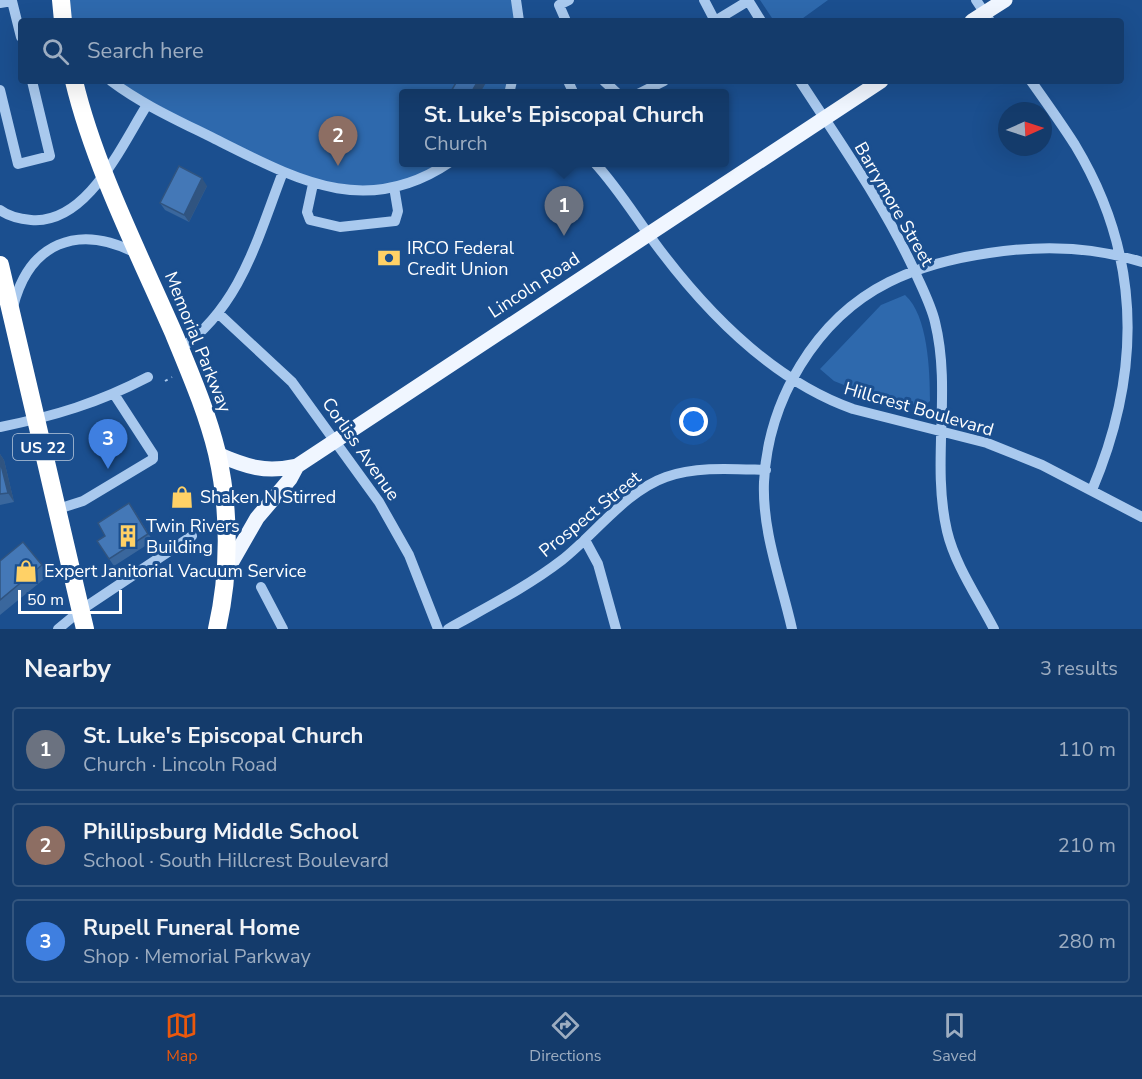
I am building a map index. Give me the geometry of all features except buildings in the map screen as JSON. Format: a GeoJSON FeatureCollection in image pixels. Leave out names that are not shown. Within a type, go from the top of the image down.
{"type":"FeatureCollection","features":[{"type":"Feature","properties":{"kind":"highway"},"geometry":{"type":"LineString","coordinates":[[61,0],[63,18]]}},
{"type":"Feature","properties":{"kind":"highway","name":"Memorial Parkway"},"geometry":{"type":"LineString","coordinates":[[75,84],[90,134],[180,349],[207,418],[217,454],[226,510],[226,572],[217,629]]}},
{"type":"Feature","properties":{"kind":"highway","name":"US 22"},"geometry":{"type":"LineString","coordinates":[[0,265],[85,629]]}},
{"type":"Feature","properties":{"kind":"main road"},"geometry":{"type":"LineString","coordinates":[[981,14],[1005,0]]}},
{"type":"Feature","properties":{"kind":"main road","name":"Lincoln Road"},"geometry":{"type":"LineString","coordinates":[[217,454],[261,469],[278,470],[297,466],[876,84]]}},
{"type":"Feature","properties":{"kind":"main road","name":"Lincoln Road"},"geometry":{"type":"LineString","coordinates":[[226,572],[257,518],[290,479],[297,466]]}},
{"type":"Feature","properties":{"kind":"street"},"geometry":{"type":"LineString","coordinates":[[0,3],[14,0],[18,21]]}},
{"type":"Feature","properties":{"kind":"street"},"geometry":{"type":"LineString","coordinates":[[516,0],[519,18]]}},
{"type":"Feature","properties":{"kind":"street"},"geometry":{"type":"LineString","coordinates":[[565,18],[559,5],[569,0]]}},
{"type":"Feature","properties":{"kind":"street"},"geometry":{"type":"LineString","coordinates":[[704,0],[713,18]]}},
{"type":"Feature","properties":{"kind":"street"},"geometry":{"type":"LineString","coordinates":[[720,18],[748,1],[759,18]]}},
{"type":"Feature","properties":{"kind":"street"},"geometry":{"type":"LineString","coordinates":[[0,90],[18,164],[50,156],[33,84]]}},
{"type":"Feature","properties":{"kind":"street"},"geometry":{"type":"LineString","coordinates":[[116,84],[147,105],[283,172],[313,184],[356,191],[394,187],[430,174],[442,167]]}},
{"type":"Feature","properties":{"kind":"street","name":"Barrymore Street"},"geometry":{"type":"LineString","coordinates":[[802,84],[895,232],[931,308],[941,351],[943,384],[941,472],[948,532],[957,557],[994,629]]}},
{"type":"Feature","properties":{"kind":"street"},"geometry":{"type":"LineString","coordinates":[[1033,84],[1089,170],[1110,217],[1125,272],[1128,301],[1126,369],[1118,414],[1092,490]]}},
{"type":"Feature","properties":{"kind":"street"},"geometry":{"type":"LineString","coordinates":[[0,210],[24,220],[55,218],[80,203],[105,172],[147,105]]}},
{"type":"Feature","properties":{"kind":"street","name":"Hillcrest Boulevard"},"geometry":{"type":"LineString","coordinates":[[598,167],[669,260],[716,315],[771,364],[793,379],[831,401],[853,409],[942,431],[998,448],[1042,465],[1142,517]]}},
{"type":"Feature","properties":{"kind":"street"},"geometry":{"type":"LineString","coordinates":[[180,349],[194,339],[219,314],[239,282],[283,172]]}},
{"type":"Feature","properties":{"kind":"street"},"geometry":{"type":"LineString","coordinates":[[313,184],[308,212],[310,220],[340,227],[395,221],[398,211],[394,187]]}},
{"type":"Feature","properties":{"kind":"street"},"geometry":{"type":"LineString","coordinates":[[12,312],[16,293],[26,272],[37,258],[52,248],[70,241],[91,239],[114,243],[139,254]]}},
{"type":"Feature","properties":{"kind":"street"},"geometry":{"type":"LineString","coordinates":[[792,629],[767,531],[764,482],[773,430],[793,379],[807,354],[842,315],[888,282],[952,259],[1040,247],[1085,249],[1142,262]]}},
{"type":"Feature","properties":{"kind":"street","name":"Corliss Avenue"},"geometry":{"type":"LineString","coordinates":[[219,314],[292,382],[379,502],[396,530],[421,581],[438,629]]}},
{"type":"Feature","properties":{"kind":"street"},"geometry":{"type":"LineString","coordinates":[[0,427],[37,420],[92,404],[148,377]]}},
{"type":"Feature","properties":{"kind":"street"},"geometry":{"type":"LineString","coordinates":[[58,509],[83,501],[153,459],[153,454],[114,394]]}},
{"type":"Feature","properties":{"kind":"street","name":"Prospect Street"},"geometry":{"type":"LineString","coordinates":[[448,629],[524,586],[585,540],[635,495],[654,482],[690,472],[734,469],[766,470]]}},
{"type":"Feature","properties":{"kind":"street"},"geometry":{"type":"LineString","coordinates":[[58,629],[81,610],[192,536]]}},
{"type":"Feature","properties":{"kind":"street"},"geometry":{"type":"LineString","coordinates":[[585,540],[598,564],[615,629]]}},
{"type":"Feature","properties":{"kind":"street"},"geometry":{"type":"LineString","coordinates":[[261,586],[283,629]]}},
{"type":"Feature","properties":{"kind":"path"},"geometry":{"type":"LineString","coordinates":[[165,381],[172,377]]}},
{"type":"Feature","properties":{"kind":"shaded area"},"geometry":{"type":"Polygon","coordinates":[[[61,0],[516,0],[519,18],[63,18],[61,0]]]}},
{"type":"Feature","properties":{"kind":"shaded area"},"geometry":{"type":"Polygon","coordinates":[[[760,0],[828,0],[803,18],[772,18],[760,0]]]}},
{"type":"Feature","properties":{"kind":"shaded area"},"geometry":{"type":"Polygon","coordinates":[[[117,84],[511,84],[510,89],[399,89],[399,167],[440,167],[384,189],[299,179],[117,84]]]}},
{"type":"Feature","properties":{"kind":"shaded area"},"geometry":{"type":"Polygon","coordinates":[[[905,295],[919,316],[926,344],[930,401],[923,407],[849,387],[834,381],[820,369],[881,305],[905,295]]]}},
{"type":"Feature","properties":{"kind":"place","name":"Phillipsburg Middle School"},"geometry":{"type":"Point","coordinates":[338,166]}},
{"type":"Feature","properties":{"kind":"place","name":"St. Luke's Episcopal Church"},"geometry":{"type":"Point","coordinates":[564,236]}},
{"type":"Feature","properties":{"kind":"place","name":"IRCO Federal Credit Union"},"geometry":{"type":"Point","coordinates":[389,258]}},
{"type":"Feature","properties":{"kind":"place","name":"Rupell Funeral Home"},"geometry":{"type":"Point","coordinates":[108,469]}},
{"type":"Feature","properties":{"kind":"place","name":"Shaken N Stirred"},"geometry":{"type":"Point","coordinates":[182,497]}},
{"type":"Feature","properties":{"kind":"place","name":"Twin Rivers Building"},"geometry":{"type":"Point","coordinates":[128,536]}},
{"type":"Feature","properties":{"kind":"place","name":"Expert Janitorial Vacuum Service"},"geometry":{"type":"Point","coordinates":[26,571]}}]}
